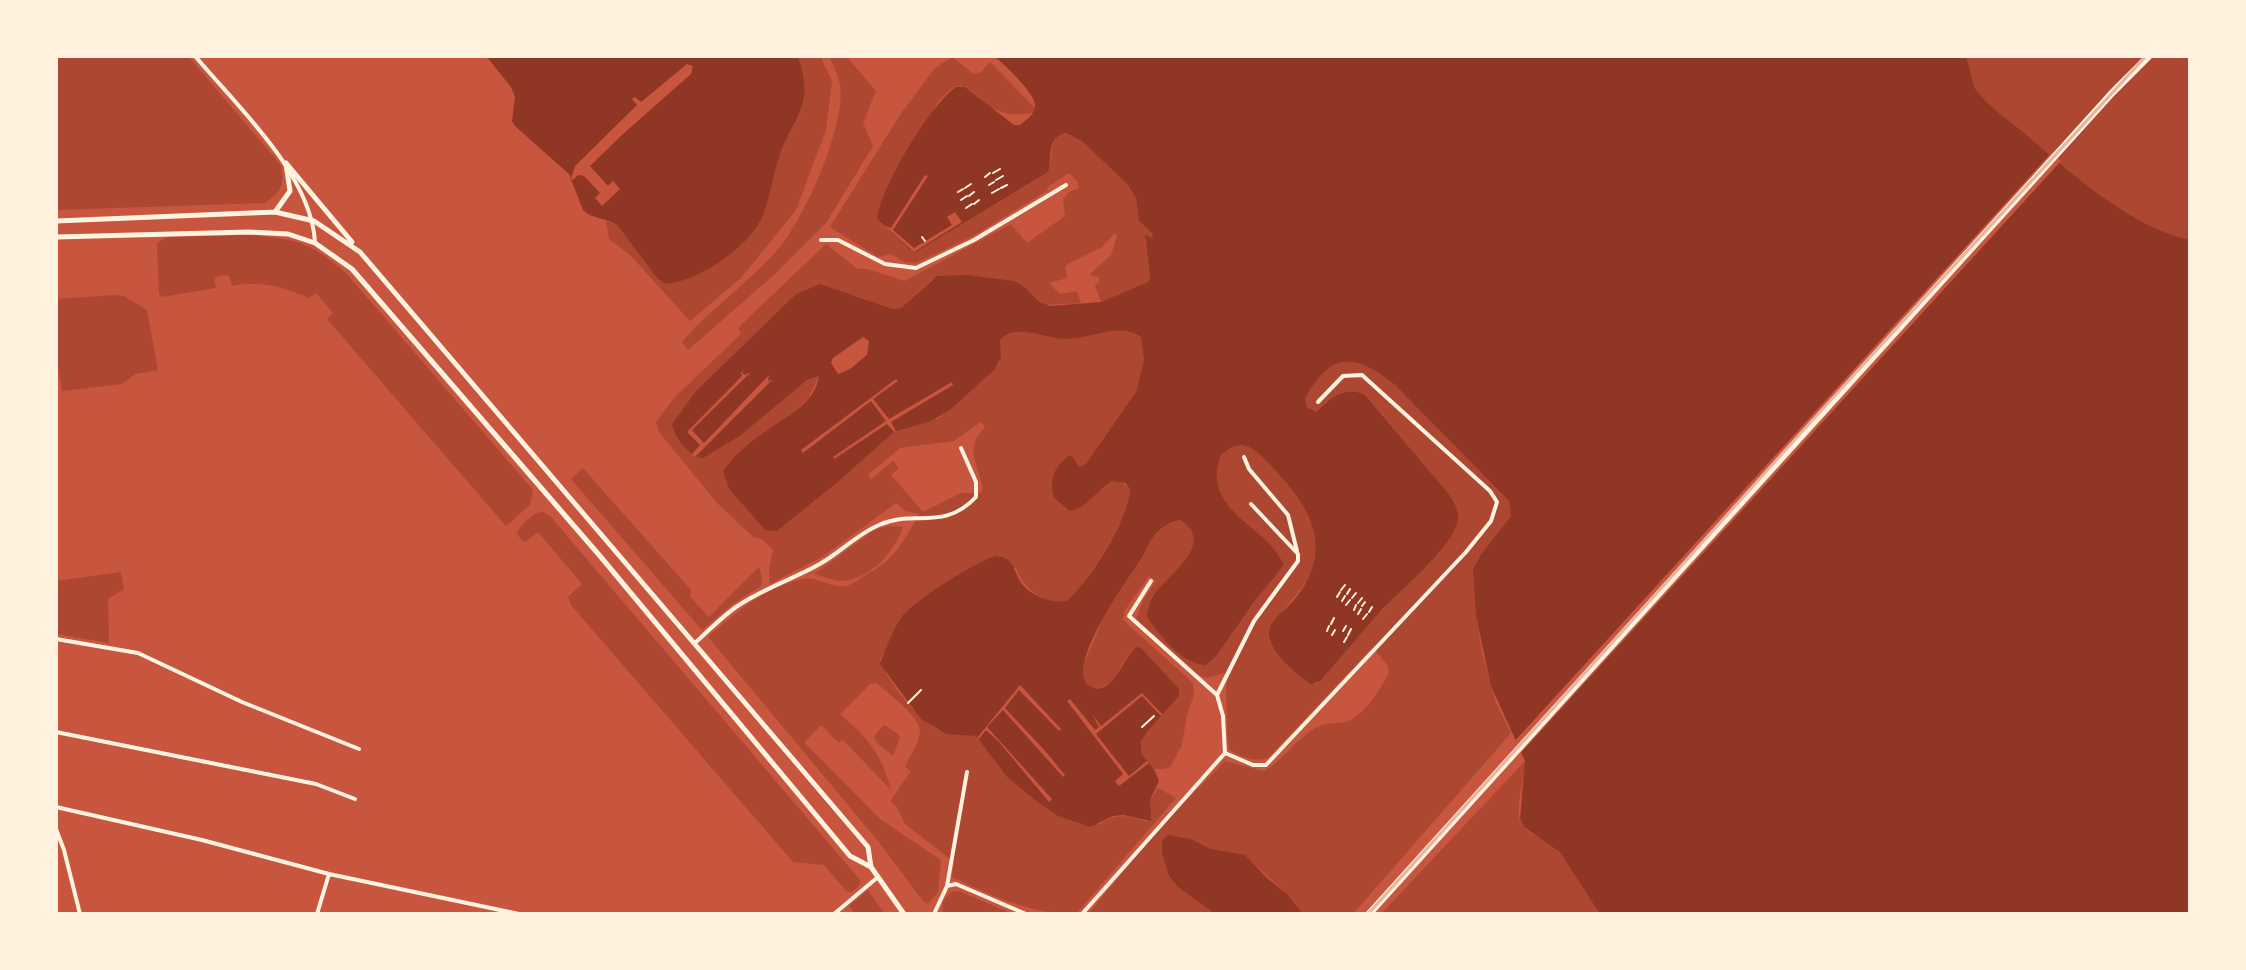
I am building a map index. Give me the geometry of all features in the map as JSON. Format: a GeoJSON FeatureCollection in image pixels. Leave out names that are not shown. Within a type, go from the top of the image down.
{"type":"FeatureCollection","features":[{"type":"Feature","properties":{"kind":"highway"},"geometry":{"type":"LineString","coordinates":[[1369,914],[2149,56]]}},
{"type":"Feature","properties":{"kind":"street"},"geometry":{"type":"LineString","coordinates":[[195,56],[868,847],[871,867],[904,914]]}},
{"type":"Feature","properties":{"kind":"street"},"geometry":{"type":"LineString","coordinates":[[275,212],[290,191],[286,163]]}},
{"type":"Feature","properties":{"kind":"street"},"geometry":{"type":"LineString","coordinates":[[286,163],[314,221],[315,243]]}},
{"type":"Feature","properties":{"kind":"street"},"geometry":{"type":"LineString","coordinates":[[821,240],[838,240],[885,264],[916,268],[974,240],[1066,185]]}},
{"type":"Feature","properties":{"kind":"street"},"geometry":{"type":"LineString","coordinates":[[56,221],[275,212],[314,221],[360,252]]}},
{"type":"Feature","properties":{"kind":"street"},"geometry":{"type":"LineString","coordinates":[[56,237],[249,232],[288,234],[315,243],[352,269],[600,556],[850,856],[871,867]]}},
{"type":"Feature","properties":{"kind":"street"},"geometry":{"type":"LineString","coordinates":[[1225,753],[1253,765],[1266,765],[1466,552],[1491,521],[1497,502],[1490,491],[1362,375],[1343,376],[1318,402]]}},
{"type":"Feature","properties":{"kind":"street"},"geometry":{"type":"LineString","coordinates":[[695,643],[735,607],[775,584],[818,565],[878,525],[895,520],[952,515],[966,507],[976,497],[976,482],[961,448]]}},
{"type":"Feature","properties":{"kind":"street"},"geometry":{"type":"LineString","coordinates":[[1217,695],[1254,621],[1298,561],[1288,515],[1249,469],[1244,457]]}},
{"type":"Feature","properties":{"kind":"street"},"geometry":{"type":"LineString","coordinates":[[1251,504],[1298,554]]}},
{"type":"Feature","properties":{"kind":"street"},"geometry":{"type":"LineString","coordinates":[[1082,914],[1225,753],[1223,716],[1217,695],[1129,616],[1151,581]]}},
{"type":"Feature","properties":{"kind":"street"},"geometry":{"type":"LineString","coordinates":[[56,639],[138,653],[242,702],[359,749]]}},
{"type":"Feature","properties":{"kind":"street"},"geometry":{"type":"LineString","coordinates":[[56,732],[316,784],[355,799]]}},
{"type":"Feature","properties":{"kind":"street"},"geometry":{"type":"LineString","coordinates":[[934,914],[947,886],[967,772]]}},
{"type":"Feature","properties":{"kind":"street"},"geometry":{"type":"LineString","coordinates":[[56,807],[202,840],[329,874],[519,914]]}},
{"type":"Feature","properties":{"kind":"street"},"geometry":{"type":"LineString","coordinates":[[56,829],[80,914]]}},
{"type":"Feature","properties":{"kind":"street"},"geometry":{"type":"LineString","coordinates":[[56,851],[64,850]]}},
{"type":"Feature","properties":{"kind":"street"},"geometry":{"type":"LineString","coordinates":[[317,914],[329,874]]}},
{"type":"Feature","properties":{"kind":"street"},"geometry":{"type":"LineString","coordinates":[[834,914],[878,877]]}},
{"type":"Feature","properties":{"kind":"street"},"geometry":{"type":"LineString","coordinates":[[947,886],[956,884],[1026,914]]}},
{"type":"Feature","properties":{"kind":"path"},"geometry":{"type":"LineString","coordinates":[[985,177],[1000,169]]}},
{"type":"Feature","properties":{"kind":"path"},"geometry":{"type":"LineString","coordinates":[[989,185],[1003,176]]}},
{"type":"Feature","properties":{"kind":"path"},"geometry":{"type":"LineString","coordinates":[[958,192],[971,184]]}},
{"type":"Feature","properties":{"kind":"path"},"geometry":{"type":"LineString","coordinates":[[992,193],[1007,185]]}},
{"type":"Feature","properties":{"kind":"path"},"geometry":{"type":"LineString","coordinates":[[961,200],[974,192]]}},
{"type":"Feature","properties":{"kind":"path"},"geometry":{"type":"LineString","coordinates":[[966,208],[979,200]]}},
{"type":"Feature","properties":{"kind":"path"},"geometry":{"type":"LineString","coordinates":[[922,237],[925,241]]}},
{"type":"Feature","properties":{"kind":"path"},"geometry":{"type":"LineString","coordinates":[[1337,597],[1345,585]]}},
{"type":"Feature","properties":{"kind":"path"},"geometry":{"type":"LineString","coordinates":[[1342,601],[1350,589]]}},
{"type":"Feature","properties":{"kind":"path"},"geometry":{"type":"LineString","coordinates":[[1346,605],[1356,593]]}},
{"type":"Feature","properties":{"kind":"path"},"geometry":{"type":"LineString","coordinates":[[1358,614],[1362,598]]}},
{"type":"Feature","properties":{"kind":"path"},"geometry":{"type":"LineString","coordinates":[[1354,610],[1365,602]]}},
{"type":"Feature","properties":{"kind":"path"},"geometry":{"type":"LineString","coordinates":[[1363,619],[1372,607]]}},
{"type":"Feature","properties":{"kind":"path"},"geometry":{"type":"LineString","coordinates":[[1327,631],[1334,618]]}},
{"type":"Feature","properties":{"kind":"path"},"geometry":{"type":"LineString","coordinates":[[1343,631],[1346,626]]}},
{"type":"Feature","properties":{"kind":"path"},"geometry":{"type":"LineString","coordinates":[[1344,642],[1351,629]]}},
{"type":"Feature","properties":{"kind":"path"},"geometry":{"type":"LineString","coordinates":[[1332,635],[1335,630]]}},
{"type":"Feature","properties":{"kind":"path"},"geometry":{"type":"LineString","coordinates":[[908,703],[921,690]]}},
{"type":"Feature","properties":{"kind":"path"},"geometry":{"type":"LineString","coordinates":[[1142,727],[1152,717],[1155,723]]}},
{"type":"Feature","properties":{"kind":"shaded area"},"geometry":{"type":"Polygon","coordinates":[[[56,56],[188,56],[280,164],[282,182],[275,196],[264,203],[56,210],[56,56]]]}},
{"type":"Feature","properties":{"kind":"shaded area"},"geometry":{"type":"Polygon","coordinates":[[[486,56],[798,56],[805,87],[804,98],[780,155],[766,208],[757,227],[736,250],[708,269],[693,277],[665,284],[657,278],[618,226],[583,210],[569,174],[515,126],[512,121],[515,97],[511,87],[486,56]]]}},
{"type":"Feature","properties":{"kind":"shaded area"},"geometry":{"type":"Polygon","coordinates":[[[798,56],[820,56],[832,81],[826,130],[796,210],[741,278],[690,321],[630,255],[609,239],[606,220],[618,226],[657,278],[665,284],[693,277],[736,250],[757,227],[763,215],[780,155],[802,109],[805,88],[798,56]]]}},
{"type":"Feature","properties":{"kind":"shaded area"},"geometry":{"type":"Polygon","coordinates":[[[829,56],[846,56],[876,91],[863,123],[873,146],[826,223],[776,273],[688,350],[682,342],[774,254],[809,198],[829,149],[840,103],[840,85],[829,56]]]}},
{"type":"Feature","properties":{"kind":"shaded area"},"geometry":{"type":"Polygon","coordinates":[[[994,56],[1966,56],[1975,88],[1981,96],[2059,163],[2123,211],[2190,240],[2190,914],[1600,914],[1560,852],[1524,827],[1520,819],[1525,761],[1491,686],[1476,616],[1473,570],[1511,516],[1509,501],[1395,385],[1357,362],[1335,364],[1325,371],[1305,398],[1307,408],[1316,412],[1346,392],[1366,396],[1448,493],[1458,513],[1456,527],[1429,563],[1383,609],[1320,681],[1311,684],[1278,655],[1269,633],[1275,619],[1294,600],[1308,579],[1315,559],[1315,540],[1310,521],[1289,486],[1253,449],[1239,445],[1221,455],[1217,474],[1219,490],[1227,504],[1276,551],[1284,565],[1217,655],[1206,665],[1197,664],[1172,648],[1147,617],[1152,598],[1185,560],[1194,539],[1190,529],[1180,520],[1169,524],[1152,538],[1101,622],[1085,661],[1084,676],[1090,686],[1098,689],[1111,682],[1132,651],[1141,648],[1179,689],[1179,696],[1141,741],[1141,753],[1159,781],[1150,800],[1151,821],[1123,815],[1113,816],[1090,827],[1058,816],[1007,777],[976,736],[946,734],[921,719],[880,664],[895,628],[908,611],[945,583],[995,556],[1009,561],[1020,581],[1034,594],[1054,601],[1067,601],[1087,579],[1107,549],[1128,502],[1130,489],[1125,483],[1112,481],[1082,506],[1070,511],[1054,498],[1052,485],[1056,469],[1069,455],[1079,467],[1086,464],[1136,392],[1144,360],[1141,337],[1124,331],[1067,339],[1022,332],[1006,335],[1000,340],[1001,358],[995,369],[950,410],[931,421],[894,432],[777,531],[765,530],[729,489],[723,471],[750,443],[807,401],[819,376],[807,380],[741,435],[703,458],[683,446],[672,424],[697,390],[796,294],[820,284],[893,309],[901,308],[937,276],[966,275],[1014,281],[1040,302],[1050,306],[1101,302],[1148,282],[1145,234],[1151,238],[1153,234],[1139,221],[1136,198],[1127,184],[1082,141],[1066,133],[1052,144],[1048,172],[916,252],[877,219],[887,188],[908,148],[933,111],[956,87],[965,87],[1014,125],[1020,125],[1032,114],[1035,105],[1030,93],[994,56]],[[863,337],[833,358],[831,363],[838,374],[867,355],[869,341],[863,337]]]}},
{"type":"Feature","properties":{"kind":"shaded area"},"geometry":{"type":"Polygon","coordinates":[[[1966,56],[2190,56],[2190,240],[2145,224],[2079,180],[1981,96],[1975,88],[1966,56]]]}},
{"type":"Feature","properties":{"kind":"shaded area"},"geometry":{"type":"Polygon","coordinates":[[[952,57],[974,74],[980,73],[990,62],[1035,108],[1033,113],[1003,112],[994,109],[965,87],[950,90],[936,105],[879,222],[916,252],[1045,174],[1051,163],[1055,140],[1066,133],[1082,141],[1127,184],[1136,198],[1139,221],[1153,234],[1145,239],[1148,282],[1101,302],[1095,286],[1098,277],[1089,275],[1111,255],[1117,236],[1115,233],[1101,248],[1069,263],[1065,267],[1067,278],[1049,283],[1060,294],[1077,291],[1081,303],[1044,305],[1026,288],[931,280],[901,308],[893,309],[820,284],[796,294],[697,390],[741,435],[807,380],[819,376],[808,399],[729,489],[765,530],[777,531],[894,432],[939,418],[995,369],[1000,362],[1000,340],[1007,335],[1023,332],[1067,339],[1124,331],[1141,337],[1144,360],[1136,392],[1086,465],[1079,467],[1069,456],[1093,497],[1104,486],[1119,480],[1130,489],[1124,518],[1117,532],[1074,595],[1067,601],[1050,601],[1029,589],[1016,568],[988,559],[920,600],[898,625],[880,661],[896,689],[922,718],[943,732],[976,736],[1007,777],[1035,800],[1099,825],[1123,816],[1148,822],[1150,800],[1158,788],[1176,798],[1076,914],[1027,907],[952,877],[954,862],[905,824],[891,800],[911,771],[905,767],[918,740],[919,725],[895,698],[876,683],[870,684],[840,714],[872,747],[891,790],[843,740],[839,743],[821,725],[804,742],[880,819],[941,860],[938,892],[928,904],[923,901],[878,841],[708,637],[752,602],[776,588],[803,579],[835,586],[848,585],[873,571],[890,558],[919,514],[906,511],[896,503],[822,557],[770,584],[773,550],[763,540],[753,537],[717,503],[659,432],[656,422],[674,398],[741,334],[738,328],[826,244],[858,269],[905,281],[1011,224],[1027,243],[1065,216],[1063,199],[1079,188],[1069,173],[1047,187],[1048,190],[975,235],[916,263],[904,262],[891,254],[878,257],[830,227],[900,115],[934,69],[952,57]],[[981,422],[954,441],[900,448],[868,475],[871,479],[893,461],[899,468],[891,475],[923,512],[961,493],[981,493],[983,488],[973,454],[976,438],[985,427],[981,422]]]}},
{"type":"Feature","properties":{"kind":"shaded area"},"geometry":{"type":"Polygon","coordinates":[[[249,235],[302,244],[346,273],[533,490],[530,505],[506,526],[327,319],[333,313],[316,293],[309,298],[271,286],[232,286],[229,275],[214,277],[216,288],[162,297],[159,294],[157,244],[161,240],[169,237],[249,235]]]}},
{"type":"Feature","properties":{"kind":"shaded area"},"geometry":{"type":"Polygon","coordinates":[[[124,296],[147,310],[158,370],[135,374],[122,384],[62,391],[56,354],[56,299],[124,296]]]}},
{"type":"Feature","properties":{"kind":"shaded area"},"geometry":{"type":"Polygon","coordinates":[[[1345,360],[1366,365],[1395,385],[1509,501],[1511,516],[1473,570],[1482,652],[1496,703],[1511,733],[1353,914],[1303,914],[1286,893],[1253,863],[1191,839],[1198,900],[1215,914],[1088,914],[1164,823],[1225,761],[1264,771],[1317,727],[1354,718],[1377,693],[1389,673],[1388,666],[1374,649],[1370,650],[1268,758],[1257,760],[1244,757],[1230,750],[1228,745],[1228,676],[1224,673],[1207,678],[1198,674],[1136,619],[1143,600],[1156,581],[1149,576],[1125,610],[1123,620],[1193,683],[1194,695],[1182,745],[1171,766],[1154,769],[1141,753],[1141,741],[1179,696],[1137,647],[1107,684],[1091,688],[1083,680],[1082,668],[1108,607],[1154,536],[1168,524],[1180,520],[1191,530],[1194,540],[1192,550],[1158,589],[1150,602],[1147,617],[1157,631],[1187,659],[1217,655],[1284,565],[1270,544],[1237,515],[1220,493],[1215,480],[1217,465],[1224,452],[1234,446],[1248,445],[1266,459],[1298,496],[1310,517],[1317,548],[1313,571],[1273,625],[1270,635],[1271,643],[1279,653],[1317,684],[1437,552],[1456,527],[1448,493],[1376,407],[1366,396],[1327,401],[1316,412],[1308,410],[1304,403],[1309,388],[1319,376],[1345,360]]]}},
{"type":"Feature","properties":{"kind":"shaded area"},"geometry":{"type":"Polygon","coordinates":[[[583,468],[691,590],[690,597],[709,617],[759,567],[761,586],[702,630],[571,479],[583,468]]]}},
{"type":"Feature","properties":{"kind":"shaded area"},"geometry":{"type":"Polygon","coordinates":[[[543,512],[550,516],[860,880],[860,885],[852,892],[847,892],[824,865],[793,862],[571,605],[568,597],[582,584],[538,532],[523,542],[517,534],[528,520],[543,512]]]}},
{"type":"Feature","properties":{"kind":"shaded area"},"geometry":{"type":"Polygon","coordinates":[[[903,527],[888,554],[864,574],[841,581],[814,574],[876,529],[903,527]]]}},
{"type":"Feature","properties":{"kind":"shaded area"},"geometry":{"type":"Polygon","coordinates":[[[121,572],[124,589],[108,599],[109,643],[56,634],[56,581],[121,572]]]}},
{"type":"Feature","properties":{"kind":"shaded area"},"geometry":{"type":"Polygon","coordinates":[[[884,725],[900,738],[893,756],[877,743],[874,736],[884,725]]]}},
{"type":"Feature","properties":{"kind":"shaded area"},"geometry":{"type":"Polygon","coordinates":[[[1525,761],[1519,802],[1521,822],[1561,853],[1600,914],[1381,914],[1525,761]]]}},
{"type":"Feature","properties":{"kind":"shaded area"},"geometry":{"type":"Polygon","coordinates":[[[1168,835],[1191,839],[1211,849],[1245,855],[1286,893],[1303,914],[1215,914],[1177,886],[1169,876],[1162,853],[1162,841],[1168,835]]]}},
{"type":"Feature","properties":{"kind":"shaded area"},"geometry":{"type":"Polygon","coordinates":[[[868,890],[885,914],[855,914],[849,906],[868,890]]]}},
{"type":"Feature","properties":{"kind":"shaded area"},"geometry":{"type":"Polygon","coordinates":[[[959,891],[1013,914],[942,914],[943,901],[951,892],[959,891]]]}},
{"type":"Feature","properties":{"kind":"pier"},"geometry":{"type":"Polygon","coordinates":[[[687,64],[693,66],[691,74],[590,166],[608,186],[613,181],[620,189],[602,206],[595,198],[600,193],[584,176],[571,178],[575,166],[637,105],[632,99],[635,97],[641,102],[687,64]]]}},
{"type":"Feature","properties":{"kind":"pier"},"geometry":{"type":"Polygon","coordinates":[[[2052,152],[2061,161],[1518,756],[1512,744],[2052,152]]]}},
{"type":"Feature","properties":{"kind":"pier"},"geometry":{"type":"Polygon","coordinates":[[[925,175],[928,176],[893,230],[914,248],[952,225],[947,217],[955,212],[962,222],[914,252],[885,226],[891,228],[925,175]]]}},
{"type":"Feature","properties":{"kind":"pier"},"geometry":{"type":"Polygon","coordinates":[[[745,368],[742,373],[745,375],[751,372],[692,430],[704,443],[769,375],[768,381],[773,379],[695,457],[692,454],[700,445],[687,432],[742,376],[741,373],[745,368]]]}},
{"type":"Feature","properties":{"kind":"pier"},"geometry":{"type":"Polygon","coordinates":[[[896,379],[898,381],[873,399],[889,419],[952,382],[953,385],[891,422],[896,431],[887,424],[834,459],[886,421],[871,401],[803,453],[801,450],[896,379]]]}},
{"type":"Feature","properties":{"kind":"pier"},"geometry":{"type":"Polygon","coordinates":[[[1020,685],[1061,729],[1059,731],[1019,690],[1005,708],[1065,775],[1063,777],[1003,710],[987,727],[1052,799],[1049,802],[986,730],[977,738],[1020,685]]]}},
{"type":"Feature","properties":{"kind":"pier"},"geometry":{"type":"Polygon","coordinates":[[[1142,693],[1161,716],[1142,696],[1096,734],[1129,776],[1147,761],[1149,763],[1119,786],[1115,781],[1123,774],[1067,701],[1070,699],[1095,730],[1099,727],[1092,714],[1101,726],[1142,693]]]}},
{"type":"Feature","properties":{"kind":"railway"},"geometry":{"type":"LineString","coordinates":[[1368,914],[1808,425],[2146,56]]}}]}
